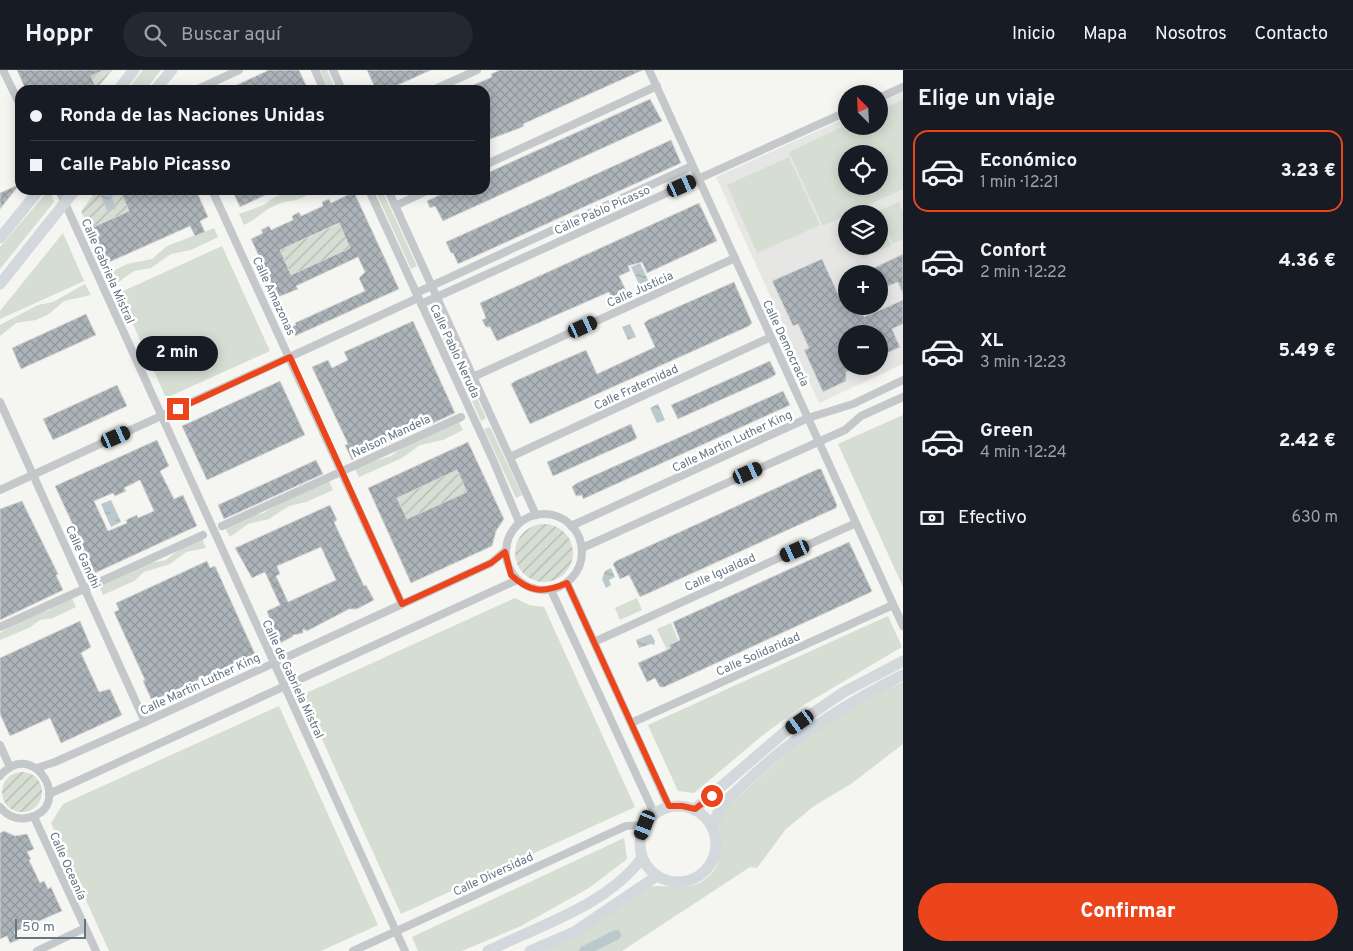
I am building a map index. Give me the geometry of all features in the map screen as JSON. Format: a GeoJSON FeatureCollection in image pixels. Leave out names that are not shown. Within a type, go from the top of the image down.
{"type":"FeatureCollection","features":[{"type":"Feature","properties":{"kind":"street"},"geometry":{"type":"LineString","coordinates":[[3,70],[15,95]]}},
{"type":"Feature","properties":{"kind":"street"},"geometry":{"type":"LineString","coordinates":[[122,85],[134,70]]}},
{"type":"Feature","properties":{"kind":"street"},"geometry":{"type":"LineString","coordinates":[[159,85],[172,70]]}},
{"type":"Feature","properties":{"kind":"street"},"geometry":{"type":"LineString","coordinates":[[207,85],[239,70]]}},
{"type":"Feature","properties":{"kind":"street"},"geometry":{"type":"LineString","coordinates":[[315,70],[322,85]]}},
{"type":"Feature","properties":{"kind":"street"},"geometry":{"type":"LineString","coordinates":[[334,70],[340,85]]}},
{"type":"Feature","properties":{"kind":"street"},"geometry":{"type":"LineString","coordinates":[[444,85],[477,70]]}},
{"type":"Feature","properties":{"kind":"street","name":"Calle Democracia"},"geometry":{"type":"LineString","coordinates":[[649,70],[903,626]]}},
{"type":"Feature","properties":{"kind":"street"},"geometry":{"type":"LineString","coordinates":[[490,162],[657,86]]}},
{"type":"Feature","properties":{"kind":"street"},"geometry":{"type":"LineString","coordinates":[[888,94],[903,87]]}},
{"type":"Feature","properties":{"kind":"street","name":"Calle Pablo Picasso"},"geometry":{"type":"LineString","coordinates":[[418,298],[438,297],[838,116]]}},
{"type":"Feature","properties":{"kind":"street","name":"Calle Pablo Picasso"},"geometry":{"type":"LineString","coordinates":[[0,490],[418,298],[432,286],[692,166]]}},
{"type":"Feature","properties":{"kind":"street"},"geometry":{"type":"LineString","coordinates":[[0,238],[34,195]]}},
{"type":"Feature","properties":{"kind":"street","name":"Calle Gabriela Mistral"},"geometry":{"type":"LineString","coordinates":[[61,195],[162,416]]}},
{"type":"Feature","properties":{"kind":"street"},"geometry":{"type":"LineString","coordinates":[[0,284],[72,195]]}},
{"type":"Feature","properties":{"kind":"street","name":"Calle Amazonas"},"geometry":{"type":"LineString","coordinates":[[214,195],[402,604]]}},
{"type":"Feature","properties":{"kind":"street","name":"Calle Pablo Neruda"},"geometry":{"type":"LineString","coordinates":[[371,195],[513,503],[519,522]]}},
{"type":"Feature","properties":{"kind":"street","name":"Calle Pablo Neruda"},"geometry":{"type":"LineString","coordinates":[[390,195],[536,515]]}},
{"type":"Feature","properties":{"kind":"street"},"geometry":{"type":"LineString","coordinates":[[395,206],[418,195]]}},
{"type":"Feature","properties":{"kind":"street","name":"Calle Justicia"},"geometry":{"type":"LineString","coordinates":[[473,377],[735,258]]}},
{"type":"Feature","properties":{"kind":"street","name":"Calle Fraternidad"},"geometry":{"type":"LineString","coordinates":[[510,457],[771,337]]}},
{"type":"Feature","properties":{"kind":"street","name":"Calle Martin Luther King"},"geometry":{"type":"LineString","coordinates":[[572,526],[808,418],[853,404],[903,380]]}},
{"type":"Feature","properties":{"kind":"street"},"geometry":{"type":"LineString","coordinates":[[582,548],[845,430],[861,416],[903,397]]}},
{"type":"Feature","properties":{"kind":"street","name":"Calle Gandhi"},"geometry":{"type":"LineString","coordinates":[[0,402],[146,722]]}},
{"type":"Feature","properties":{"kind":"street","name":"Calle de Gabriela Mistral"},"geometry":{"type":"LineString","coordinates":[[162,416],[405,951]]}},
{"type":"Feature","properties":{"kind":"street","name":"Nelson Mandela"},"geometry":{"type":"LineString","coordinates":[[222,526],[461,417]]}},
{"type":"Feature","properties":{"kind":"street"},"geometry":{"type":"LineString","coordinates":[[536,515],[555,516],[572,526],[582,548],[579,568],[567,583],[551,590],[532,589],[517,580],[508,567],[505,552],[510,535],[519,522],[536,515]]}},
{"type":"Feature","properties":{"kind":"street","name":"Calle Igualdad"},"geometry":{"type":"LineString","coordinates":[[594,642],[856,523]]}},
{"type":"Feature","properties":{"kind":"street"},"geometry":{"type":"LineString","coordinates":[[0,627],[203,535]]}},
{"type":"Feature","properties":{"kind":"street","name":"Calle Martin Luther King"},"geometry":{"type":"LineString","coordinates":[[37,768],[146,722],[491,563],[505,552]]}},
{"type":"Feature","properties":{"kind":"street"},"geometry":{"type":"LineString","coordinates":[[49,794],[517,580]]}},
{"type":"Feature","properties":{"kind":"street"},"geometry":{"type":"LineString","coordinates":[[567,583],[669,806]]}},
{"type":"Feature","properties":{"kind":"street"},"geometry":{"type":"LineString","coordinates":[[551,590],[654,814]]}},
{"type":"Feature","properties":{"kind":"street","name":"Calle Solidaridad"},"geometry":{"type":"LineString","coordinates":[[631,723],[894,605]]}},
{"type":"Feature","properties":{"kind":"street"},"geometry":{"type":"LineString","coordinates":[[695,809],[786,731],[844,692],[903,661]]}},
{"type":"Feature","properties":{"kind":"street"},"geometry":{"type":"LineString","coordinates":[[714,830],[702,814],[695,809],[669,806],[654,814],[645,825],[640,847],[642,858],[648,868],[657,876],[668,881],[680,882],[692,879],[702,873],[710,864],[715,853],[716,841],[714,830],[716,815],[726,802],[767,763],[823,721],[860,697],[903,675]]}},
{"type":"Feature","properties":{"kind":"street"},"geometry":{"type":"LineString","coordinates":[[0,745],[10,767]]}},
{"type":"Feature","properties":{"kind":"street"},"geometry":{"type":"LineString","coordinates":[[0,776],[10,767],[22,764],[37,768],[46,778],[49,794],[44,809],[34,817],[20,819],[3,816],[0,807]]}},
{"type":"Feature","properties":{"kind":"street","name":"Calle Oceanía"},"geometry":{"type":"LineString","coordinates":[[34,817],[96,951]]}},
{"type":"Feature","properties":{"kind":"street","name":"Calle Diversidad"},"geometry":{"type":"LineString","coordinates":[[353,951],[626,826],[645,825]]}},
{"type":"Feature","properties":{"kind":"street"},"geometry":{"type":"LineString","coordinates":[[488,951],[543,927],[599,896],[626,877],[642,858]]}},
{"type":"Feature","properties":{"kind":"street"},"geometry":{"type":"LineString","coordinates":[[530,951],[574,932],[657,876]]}},
{"type":"Feature","properties":{"kind":"street"},"geometry":{"type":"LineString","coordinates":[[37,951],[85,928]]}},
{"type":"Feature","properties":{"kind":"shaded area"},"geometry":{"type":"Polygon","coordinates":[[[93,70],[112,70],[100,85],[95,85],[91,76],[93,70]]]}},
{"type":"Feature","properties":{"kind":"shaded area"},"geometry":{"type":"Polygon","coordinates":[[[143,70],[161,70],[149,85],[131,85],[143,70]]]}},
{"type":"Feature","properties":{"kind":"shaded area"},"geometry":{"type":"Polygon","coordinates":[[[320,70],[327,70],[334,85],[327,85],[320,70]]]}},
{"type":"Feature","properties":{"kind":"shaded area"},"geometry":{"type":"Polygon","coordinates":[[[903,92],[903,364],[888,371],[888,325],[838,325],[838,375],[879,375],[819,403],[716,177],[838,122],[838,135],[888,135],[888,99],[903,92]]]}},
{"type":"Feature","properties":{"kind":"shaded area"},"geometry":{"type":"Polygon","coordinates":[[[903,99],[903,189],[868,205],[838,205],[838,219],[823,226],[789,152],[838,129],[838,135],[888,135],[888,106],[903,99]]]}},
{"type":"Feature","properties":{"kind":"shaded area"},"geometry":{"type":"Polygon","coordinates":[[[789,157],[820,225],[757,253],[727,185],[789,157]]]}},
{"type":"Feature","properties":{"kind":"shaded area"},"geometry":{"type":"Polygon","coordinates":[[[44,195],[52,195],[54,202],[0,269],[0,247],[44,195]]]}},
{"type":"Feature","properties":{"kind":"shaded area"},"geometry":{"type":"Polygon","coordinates":[[[93,195],[122,195],[129,211],[89,229],[81,211],[93,195]]]}},
{"type":"Feature","properties":{"kind":"shaded area"},"geometry":{"type":"Polygon","coordinates":[[[280,195],[306,195],[270,208],[244,225],[239,214],[264,205],[280,195]]]}},
{"type":"Feature","properties":{"kind":"shaded area"},"geometry":{"type":"Polygon","coordinates":[[[377,195],[384,195],[417,266],[411,269],[377,195]]]}},
{"type":"Feature","properties":{"kind":"shaded area"},"geometry":{"type":"Polygon","coordinates":[[[899,202],[903,212],[903,239],[893,243],[888,232],[888,207],[899,202]]]}},
{"type":"Feature","properties":{"kind":"shaded area"},"geometry":{"type":"Polygon","coordinates":[[[339,224],[350,248],[291,275],[280,250],[339,224]]]}},
{"type":"Feature","properties":{"kind":"shaded area"},"geometry":{"type":"Polygon","coordinates":[[[214,228],[218,237],[191,250],[171,254],[151,268],[134,271],[114,285],[109,273],[127,264],[152,259],[167,246],[214,228]]]}},
{"type":"Feature","properties":{"kind":"shaded area"},"geometry":{"type":"Polygon","coordinates":[[[63,233],[84,281],[0,319],[0,311],[63,233]]]}},
{"type":"Feature","properties":{"kind":"shaded area"},"geometry":{"type":"Polygon","coordinates":[[[222,246],[270,351],[166,398],[119,293],[222,246]]]}},
{"type":"Feature","properties":{"kind":"shaded area"},"geometry":{"type":"Polygon","coordinates":[[[85,284],[91,295],[64,301],[49,314],[36,320],[16,323],[0,336],[0,325],[38,305],[53,302],[85,284]]]}},
{"type":"Feature","properties":{"kind":"shaded area"},"geometry":{"type":"Polygon","coordinates":[[[434,304],[486,418],[481,421],[429,306],[434,304]]]}},
{"type":"Feature","properties":{"kind":"shaded area"},"geometry":{"type":"Polygon","coordinates":[[[903,415],[903,587],[838,444],[903,415]]]}},
{"type":"Feature","properties":{"kind":"shaded area"},"geometry":{"type":"Polygon","coordinates":[[[459,422],[463,430],[443,440],[420,445],[402,458],[359,477],[354,467],[391,456],[412,440],[459,422]]]}},
{"type":"Feature","properties":{"kind":"shaded area"},"geometry":{"type":"Polygon","coordinates":[[[490,427],[522,495],[516,498],[484,429],[490,427]]]}},
{"type":"Feature","properties":{"kind":"shaded area"},"geometry":{"type":"Polygon","coordinates":[[[457,470],[467,492],[407,519],[397,498],[457,470]]]}},
{"type":"Feature","properties":{"kind":"shaded area"},"geometry":{"type":"Polygon","coordinates":[[[329,481],[333,490],[306,502],[289,506],[269,519],[248,524],[230,537],[224,526],[242,518],[263,513],[297,493],[329,481]]]}},
{"type":"Feature","properties":{"kind":"shaded area"},"geometry":{"type":"Polygon","coordinates":[[[538,524],[550,524],[565,532],[573,547],[573,559],[565,574],[550,582],[538,582],[523,574],[515,559],[515,547],[523,532],[538,524]]]}},
{"type":"Feature","properties":{"kind":"shaded area"},"geometry":{"type":"Polygon","coordinates":[[[201,536],[206,548],[186,552],[170,564],[144,572],[134,581],[103,595],[99,586],[138,565],[166,560],[189,542],[201,536]]]}},
{"type":"Feature","properties":{"kind":"shaded area"},"geometry":{"type":"Polygon","coordinates":[[[71,596],[76,607],[53,618],[40,620],[29,628],[0,640],[0,633],[26,617],[49,610],[71,596]]]}},
{"type":"Feature","properties":{"kind":"shaded area"},"geometry":{"type":"Polygon","coordinates":[[[515,598],[529,605],[544,607],[635,807],[401,914],[302,695],[515,598]]]}},
{"type":"Feature","properties":{"kind":"shaded area"},"geometry":{"type":"Polygon","coordinates":[[[637,598],[642,610],[620,620],[615,608],[637,598]]]}},
{"type":"Feature","properties":{"kind":"shaded area"},"geometry":{"type":"Polygon","coordinates":[[[888,616],[902,647],[802,706],[763,735],[694,793],[678,791],[648,725],[888,616]]]}},
{"type":"Feature","properties":{"kind":"shaded area"},"geometry":{"type":"Polygon","coordinates":[[[671,623],[678,640],[669,645],[671,648],[667,650],[657,629],[671,623]]]}},
{"type":"Feature","properties":{"kind":"shaded area"},"geometry":{"type":"Polygon","coordinates":[[[903,682],[903,744],[851,784],[814,806],[786,829],[757,868],[750,867],[622,951],[542,951],[646,887],[680,887],[701,882],[711,874],[717,865],[720,847],[720,820],[730,804],[780,760],[819,730],[860,704],[903,682]]]}},
{"type":"Feature","properties":{"kind":"shaded area"},"geometry":{"type":"Polygon","coordinates":[[[279,706],[378,925],[321,951],[109,951],[51,823],[63,804],[279,706]]]}},
{"type":"Feature","properties":{"kind":"shaded area"},"geometry":{"type":"Polygon","coordinates":[[[22,772],[36,778],[42,792],[36,806],[22,812],[8,806],[2,792],[8,778],[22,772]]]}},
{"type":"Feature","properties":{"kind":"shaded area"},"geometry":{"type":"Polygon","coordinates":[[[624,838],[627,859],[589,888],[521,926],[462,951],[418,951],[412,937],[624,838]]]}},
{"type":"Feature","properties":{"kind":"water"},"geometry":{"type":"Polygon","coordinates":[[[100,195],[111,195],[116,208],[108,212],[100,195]]]}},
{"type":"Feature","properties":{"kind":"water"},"geometry":{"type":"Polygon","coordinates":[[[640,263],[650,284],[641,288],[631,267],[640,263]]]}},
{"type":"Feature","properties":{"kind":"water"},"geometry":{"type":"Polygon","coordinates":[[[630,324],[636,337],[628,340],[622,327],[630,324]]]}},
{"type":"Feature","properties":{"kind":"water"},"geometry":{"type":"Polygon","coordinates":[[[658,404],[665,420],[657,423],[650,408],[658,404]]]}},
{"type":"Feature","properties":{"kind":"water"},"geometry":{"type":"Polygon","coordinates":[[[111,500],[121,522],[111,527],[101,504],[111,500]]]}},
{"type":"Feature","properties":{"kind":"water"},"geometry":{"type":"Polygon","coordinates":[[[611,568],[615,577],[609,580],[611,585],[606,588],[602,579],[605,571],[611,568]]]}},
{"type":"Feature","properties":{"kind":"water"},"geometry":{"type":"Polygon","coordinates":[[[651,634],[655,641],[654,645],[651,644],[639,648],[636,640],[651,634]]]}},
{"type":"Feature","properties":{"kind":"building"},"geometry":{"type":"Polygon","coordinates":[[[17,70],[104,70],[91,76],[95,85],[24,85],[17,70]]]}},
{"type":"Feature","properties":{"kind":"building"},"geometry":{"type":"Polygon","coordinates":[[[269,70],[299,70],[306,85],[237,85],[269,70]]]}},
{"type":"Feature","properties":{"kind":"building"},"geometry":{"type":"Polygon","coordinates":[[[367,70],[431,70],[398,85],[374,85],[367,70]]]}},
{"type":"Feature","properties":{"kind":"building"},"geometry":{"type":"Polygon","coordinates":[[[500,70],[643,70],[523,124],[524,126],[520,128],[490,139],[490,85],[474,85],[492,77],[491,74],[500,70]]]}},
{"type":"Feature","properties":{"kind":"building"},"geometry":{"type":"Polygon","coordinates":[[[650,99],[662,121],[443,221],[435,206],[430,208],[427,201],[440,195],[490,195],[490,172],[650,99]]]}},
{"type":"Feature","properties":{"kind":"building"},"geometry":{"type":"Polygon","coordinates":[[[671,140],[681,163],[458,264],[453,253],[451,253],[446,242],[671,140]]]}},
{"type":"Feature","properties":{"kind":"building"},"geometry":{"type":"Polygon","coordinates":[[[15,186],[15,190],[0,209],[0,193],[15,186]]]}},
{"type":"Feature","properties":{"kind":"building"},"geometry":{"type":"Polygon","coordinates":[[[122,195],[198,195],[208,217],[200,221],[205,232],[195,236],[190,226],[105,264],[89,229],[129,211],[122,195]]]}},
{"type":"Feature","properties":{"kind":"building"},"geometry":{"type":"Polygon","coordinates":[[[234,195],[265,195],[240,207],[234,195]]]}},
{"type":"Feature","properties":{"kind":"building"},"geometry":{"type":"Polygon","coordinates":[[[348,195],[355,195],[399,289],[295,336],[291,327],[296,325],[295,323],[365,291],[359,278],[365,272],[358,257],[296,286],[298,289],[278,297],[251,239],[263,233],[261,230],[269,226],[271,230],[293,220],[292,216],[299,212],[301,216],[323,206],[322,202],[329,199],[331,203],[348,195]],[[339,223],[280,250],[291,275],[350,248],[339,223]]]}},
{"type":"Feature","properties":{"kind":"building"},"geometry":{"type":"Polygon","coordinates":[[[699,203],[717,241],[647,273],[642,262],[628,266],[630,271],[619,276],[628,295],[614,302],[609,292],[497,341],[490,327],[486,327],[482,320],[486,318],[480,303],[699,203]]]}},
{"type":"Feature","properties":{"kind":"building"},"geometry":{"type":"Polygon","coordinates":[[[903,254],[903,294],[898,282],[888,286],[888,265],[880,265],[903,254]]]}},
{"type":"Feature","properties":{"kind":"building"},"geometry":{"type":"Polygon","coordinates":[[[822,259],[838,294],[838,315],[863,315],[864,317],[869,315],[888,315],[888,307],[903,300],[903,324],[892,329],[900,347],[888,353],[888,325],[838,325],[838,375],[846,375],[846,381],[823,392],[804,350],[809,348],[798,324],[793,326],[772,281],[822,259]]]}},
{"type":"Feature","properties":{"kind":"building"},"geometry":{"type":"Polygon","coordinates":[[[734,282],[752,323],[749,326],[530,424],[511,384],[515,381],[586,350],[597,374],[655,347],[644,323],[648,320],[734,282]]]}},
{"type":"Feature","properties":{"kind":"building"},"geometry":{"type":"Polygon","coordinates":[[[86,314],[96,335],[21,369],[12,348],[86,314]]]}},
{"type":"Feature","properties":{"kind":"building"},"geometry":{"type":"Polygon","coordinates":[[[413,321],[455,413],[352,460],[345,445],[348,444],[312,367],[328,360],[332,368],[348,360],[344,352],[413,321]]]}},
{"type":"Feature","properties":{"kind":"building"},"geometry":{"type":"Polygon","coordinates":[[[770,361],[776,374],[772,377],[678,419],[671,405],[770,361]]]}},
{"type":"Feature","properties":{"kind":"building"},"geometry":{"type":"Polygon","coordinates":[[[280,381],[305,435],[207,480],[182,426],[280,381]]]}},
{"type":"Feature","properties":{"kind":"building"},"geometry":{"type":"Polygon","coordinates":[[[117,385],[127,406],[53,440],[43,419],[117,385]]]}},
{"type":"Feature","properties":{"kind":"building"},"geometry":{"type":"Polygon","coordinates":[[[783,391],[790,405],[583,499],[582,495],[576,496],[572,487],[577,483],[783,391]]]}},
{"type":"Feature","properties":{"kind":"building"},"geometry":{"type":"Polygon","coordinates":[[[631,424],[637,438],[634,440],[553,476],[547,462],[631,424]]]}},
{"type":"Feature","properties":{"kind":"building"},"geometry":{"type":"Polygon","coordinates":[[[157,440],[169,466],[160,471],[174,499],[183,495],[197,526],[95,573],[55,486],[157,440]],[[140,480],[124,488],[126,491],[115,496],[113,493],[94,501],[108,531],[127,523],[126,520],[137,515],[138,518],[154,511],[140,480]]]}},
{"type":"Feature","properties":{"kind":"building"},"geometry":{"type":"Polygon","coordinates":[[[468,442],[504,519],[496,531],[492,546],[411,583],[368,488],[468,442]],[[457,470],[397,498],[407,519],[467,492],[457,470]]]}},
{"type":"Feature","properties":{"kind":"building"},"geometry":{"type":"Polygon","coordinates":[[[316,460],[323,474],[224,519],[218,505],[316,460]]]}},
{"type":"Feature","properties":{"kind":"building"},"geometry":{"type":"Polygon","coordinates":[[[821,469],[837,505],[836,508],[640,597],[629,575],[620,579],[613,564],[616,561],[821,469]]]}},
{"type":"Feature","properties":{"kind":"building"},"geometry":{"type":"Polygon","coordinates":[[[22,501],[58,574],[56,575],[63,590],[0,620],[0,509],[22,501]]]}},
{"type":"Feature","properties":{"kind":"building"},"geometry":{"type":"Polygon","coordinates":[[[330,505],[337,520],[334,522],[364,586],[366,585],[374,600],[357,609],[349,609],[307,631],[303,629],[303,633],[293,635],[278,644],[267,611],[280,605],[265,572],[252,578],[235,548],[330,505]],[[321,547],[277,566],[280,574],[276,576],[288,602],[336,580],[321,547]]]}},
{"type":"Feature","properties":{"kind":"building"},"geometry":{"type":"Polygon","coordinates":[[[849,542],[872,591],[664,687],[660,687],[655,678],[647,682],[638,663],[671,648],[669,645],[680,640],[673,622],[849,542]]]}},
{"type":"Feature","properties":{"kind":"building"},"geometry":{"type":"Polygon","coordinates":[[[207,561],[210,568],[215,566],[255,654],[152,701],[143,681],[145,680],[114,612],[119,610],[116,603],[207,561]]]}},
{"type":"Feature","properties":{"kind":"building"},"geometry":{"type":"Polygon","coordinates":[[[80,621],[91,647],[81,653],[99,692],[110,689],[122,715],[61,743],[50,718],[10,736],[0,714],[0,658],[80,621]]]}},
{"type":"Feature","properties":{"kind":"building"},"geometry":{"type":"Polygon","coordinates":[[[4,831],[15,836],[27,834],[34,849],[27,852],[31,859],[29,860],[40,883],[44,881],[48,889],[51,887],[62,911],[14,932],[18,940],[10,943],[7,936],[0,939],[0,833],[4,831]]]}},
{"type":"Feature","properties":{"kind":"waterway"},"geometry":{"type":"LineString","coordinates":[[584,951],[616,935]]}},
{"type":"Feature","properties":{"kind":"route"},"geometry":{"type":"LineString","coordinates":[[178,409],[290,357],[402,604],[491,563],[505,552],[511,575],[532,589],[551,590],[567,583],[669,806],[695,809],[712,796]]}}]}
